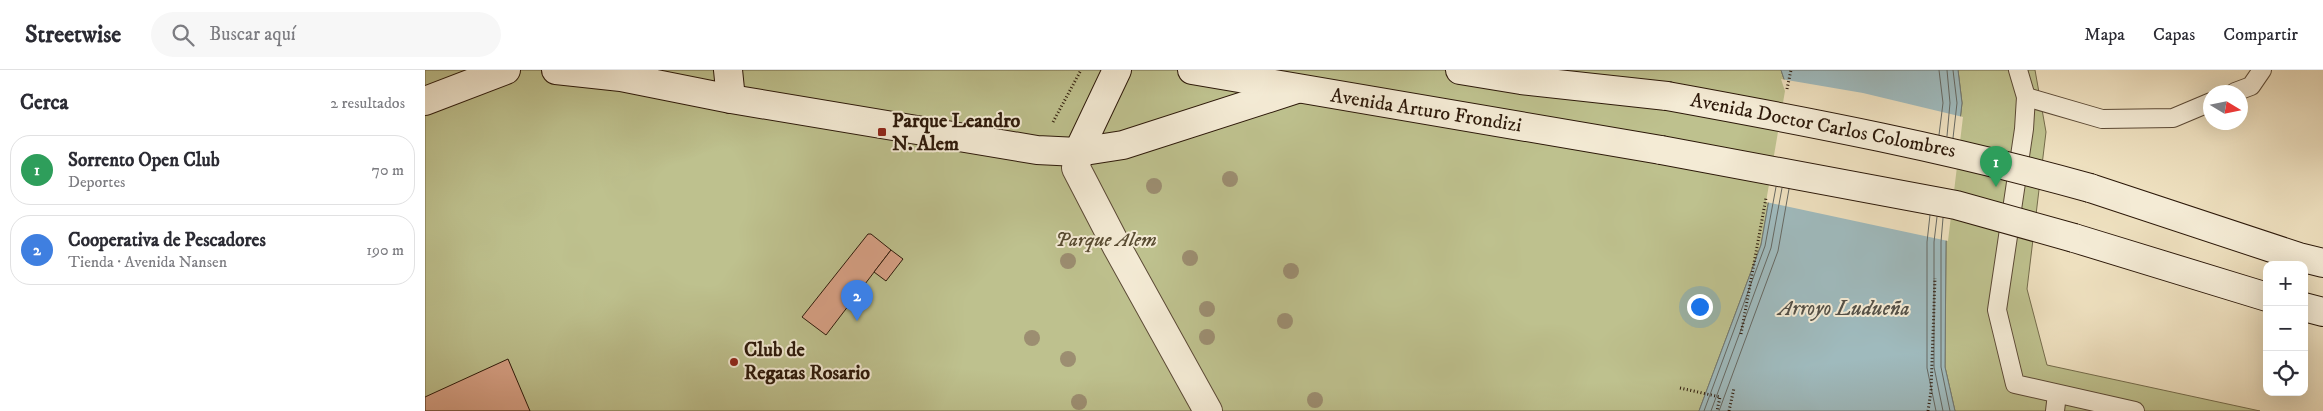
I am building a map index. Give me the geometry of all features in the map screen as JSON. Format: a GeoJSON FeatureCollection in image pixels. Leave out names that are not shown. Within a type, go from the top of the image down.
{"type":"FeatureCollection","features":[{"type":"Feature","properties":{"kind":"main road"},"geometry":{"type":"LineString","coordinates":[[425,101],[506,70]]}},
{"type":"Feature","properties":{"kind":"main road"},"geometry":{"type":"LineString","coordinates":[[556,70],[621,77],[731,98],[1037,150],[1078,152],[1123,145],[1297,89]]}},
{"type":"Feature","properties":{"kind":"main road"},"geometry":{"type":"LineString","coordinates":[[728,70],[731,98]]}},
{"type":"Feature","properties":{"kind":"main road"},"geometry":{"type":"LineString","coordinates":[[1117,70],[1078,152],[1076,168],[1117,247],[1208,411]]}},
{"type":"Feature","properties":{"kind":"main road","name":"Avenida Arturo Frondizi"},"geometry":{"type":"LineString","coordinates":[[1192,70],[1661,150],[1956,205],[2263,295]]}},
{"type":"Feature","properties":{"kind":"main road"},"geometry":{"type":"LineString","coordinates":[[1460,70],[1511,75]]}},
{"type":"Feature","properties":{"kind":"main road","name":"Avenida Doctor Carlos Colombres"},"geometry":{"type":"LineString","coordinates":[[1511,75],[1667,96],[1889,137],[1999,162],[2090,188],[2299,257],[2323,263]]}},
{"type":"Feature","properties":{"kind":"main road"},"geometry":{"type":"LineString","coordinates":[[2308,308],[2323,312]]}},
{"type":"Feature","properties":{"kind":"lane"},"geometry":{"type":"LineString","coordinates":[[2018,70],[2026,97],[2024,129],[1997,310],[2015,384],[2056,402],[2133,411]]}},
{"type":"Feature","properties":{"kind":"lane"},"geometry":{"type":"LineString","coordinates":[[2248,87],[2251,86],[2262,70]]}},
{"type":"Feature","properties":{"kind":"lane"},"geometry":{"type":"LineString","coordinates":[[2026,97],[2102,119],[2173,118],[2203,105]]}},
{"type":"Feature","properties":{"kind":"path"},"geometry":{"type":"LineString","coordinates":[[1037,150],[1081,70]]}},
{"type":"Feature","properties":{"kind":"path"},"geometry":{"type":"LineString","coordinates":[[1787,90],[1791,70]]}},
{"type":"Feature","properties":{"kind":"path"},"geometry":{"type":"LineString","coordinates":[[1741,334],[1767,197]]}},
{"type":"Feature","properties":{"kind":"path"},"geometry":{"type":"LineString","coordinates":[[1929,411],[1935,278]]}},
{"type":"Feature","properties":{"kind":"path"},"geometry":{"type":"LineString","coordinates":[[1680,388],[1720,397],[1717,411]]}},
{"type":"Feature","properties":{"kind":"path"},"geometry":{"type":"LineString","coordinates":[[1729,411],[1734,388]]}},
{"type":"Feature","properties":{"kind":"green space","name":"Parque Alem"},"geometry":{"type":"Polygon","coordinates":[[[425,70],[1781,70],[1788,91],[1761,245],[1699,411],[425,411],[425,70]]]}},
{"type":"Feature","properties":{"kind":"green space"},"geometry":{"type":"Polygon","coordinates":[[[1958,70],[2035,70],[2046,132],[2027,289],[2047,365],[2260,411],[1955,411],[1945,367],[1946,242],[1962,103],[1958,70]]]}},
{"type":"Feature","properties":{"kind":"water","name":"Arroyo Ludueña"},"geometry":{"type":"Polygon","coordinates":[[[1781,70],[1958,70],[1962,103],[1946,242],[1945,367],[1955,411],[1699,411],[1761,245],[1788,91],[1781,70]]]}},
{"type":"Feature","properties":{"kind":"pier"},"geometry":{"type":"Polygon","coordinates":[[[1781,79],[1863,93],[1963,117],[1948,241],[1766,202],[1785,91],[1781,79]]]}},
{"type":"Feature","properties":{"kind":"building"},"geometry":{"type":"Polygon","coordinates":[[[868,234],[871,234],[891,250],[826,335],[802,317],[868,234]]]}},
{"type":"Feature","properties":{"kind":"building"},"geometry":{"type":"Polygon","coordinates":[[[891,250],[903,259],[886,281],[874,272],[891,250]]]}},
{"type":"Feature","properties":{"kind":"building"},"geometry":{"type":"Polygon","coordinates":[[[508,359],[530,411],[425,411],[425,397],[508,359]]]}},
{"type":"Feature","properties":{"kind":"place","name":"Parque Leandro N. Alem"},"geometry":{"type":"Point","coordinates":[882,132]}},
{"type":"Feature","properties":{"kind":"place","name":"Sorrento Open Club"},"geometry":{"type":"Point","coordinates":[1996,187]}},
{"type":"Feature","properties":{"kind":"place","name":"Cooperativa de Pescadores"},"geometry":{"type":"Point","coordinates":[857,321]}},
{"type":"Feature","properties":{"kind":"place","name":"Club de Regatas Rosario"},"geometry":{"type":"Point","coordinates":[734,362]}}]}
